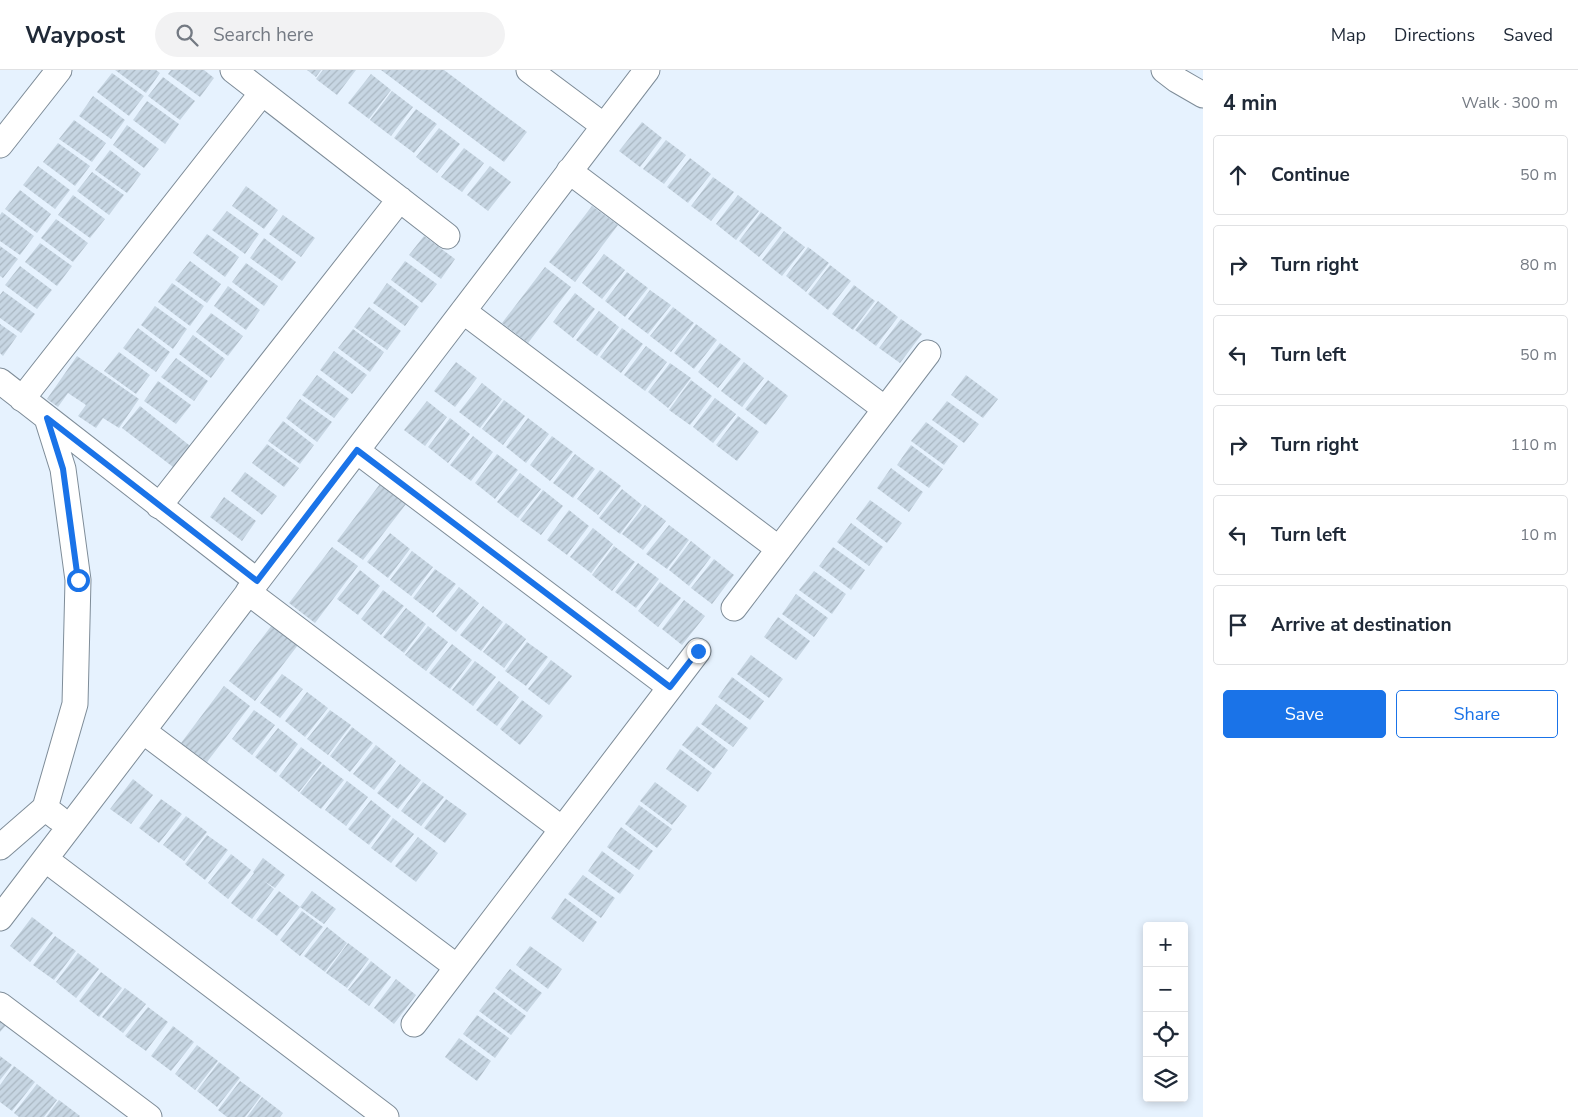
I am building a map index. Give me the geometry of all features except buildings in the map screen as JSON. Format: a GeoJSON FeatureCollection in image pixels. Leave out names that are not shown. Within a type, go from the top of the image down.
{"type":"FeatureCollection","features":[{"type":"Feature","properties":{"kind":"lane"},"geometry":{"type":"LineString","coordinates":[[0,145],[59,70]]}},
{"type":"Feature","properties":{"kind":"lane"},"geometry":{"type":"LineString","coordinates":[[233,70],[447,236]]}},
{"type":"Feature","properties":{"kind":"lane"},"geometry":{"type":"LineString","coordinates":[[529,70],[604,126]]}},
{"type":"Feature","properties":{"kind":"lane"},"geometry":{"type":"LineString","coordinates":[[0,918],[646,70]]}},
{"type":"Feature","properties":{"kind":"lane"},"geometry":{"type":"LineString","coordinates":[[1164,70],[1203,95]]}},
{"type":"Feature","properties":{"kind":"lane"},"geometry":{"type":"LineString","coordinates":[[22,399],[262,93]]}},
{"type":"Feature","properties":{"kind":"lane"},"geometry":{"type":"LineString","coordinates":[[569,171],[885,409]]}},
{"type":"Feature","properties":{"kind":"lane"},"geometry":{"type":"LineString","coordinates":[[159,506],[400,200]]}},
{"type":"Feature","properties":{"kind":"lane"},"geometry":{"type":"LineString","coordinates":[[463,310],[779,549]]}},
{"type":"Feature","properties":{"kind":"lane"},"geometry":{"type":"LineString","coordinates":[[734,608],[928,353]]}},
{"type":"Feature","properties":{"kind":"lane"},"geometry":{"type":"LineString","coordinates":[[0,381],[159,506],[253,587],[562,829]]}},
{"type":"Feature","properties":{"kind":"lane"},"geometry":{"type":"LineString","coordinates":[[0,847],[45,808],[75,704],[78,580],[63,469],[47,418]]}},
{"type":"Feature","properties":{"kind":"lane"},"geometry":{"type":"LineString","coordinates":[[357,450],[670,687]]}},
{"type":"Feature","properties":{"kind":"lane"},"geometry":{"type":"LineString","coordinates":[[414,1024],[698,651]]}},
{"type":"Feature","properties":{"kind":"lane"},"geometry":{"type":"LineString","coordinates":[[143,731],[457,968]]}},
{"type":"Feature","properties":{"kind":"lane"},"geometry":{"type":"LineString","coordinates":[[45,808],[69,827]]}},
{"type":"Feature","properties":{"kind":"lane"},"geometry":{"type":"LineString","coordinates":[[45,860],[386,1117]]}},
{"type":"Feature","properties":{"kind":"lane"},"geometry":{"type":"LineString","coordinates":[[0,1005],[149,1117]]}},
{"type":"Feature","properties":{"kind":"route"},"geometry":{"type":"LineString","coordinates":[[78,580],[63,469],[47,418],[257,581],[357,450],[670,687],[698,651]]}}]}
